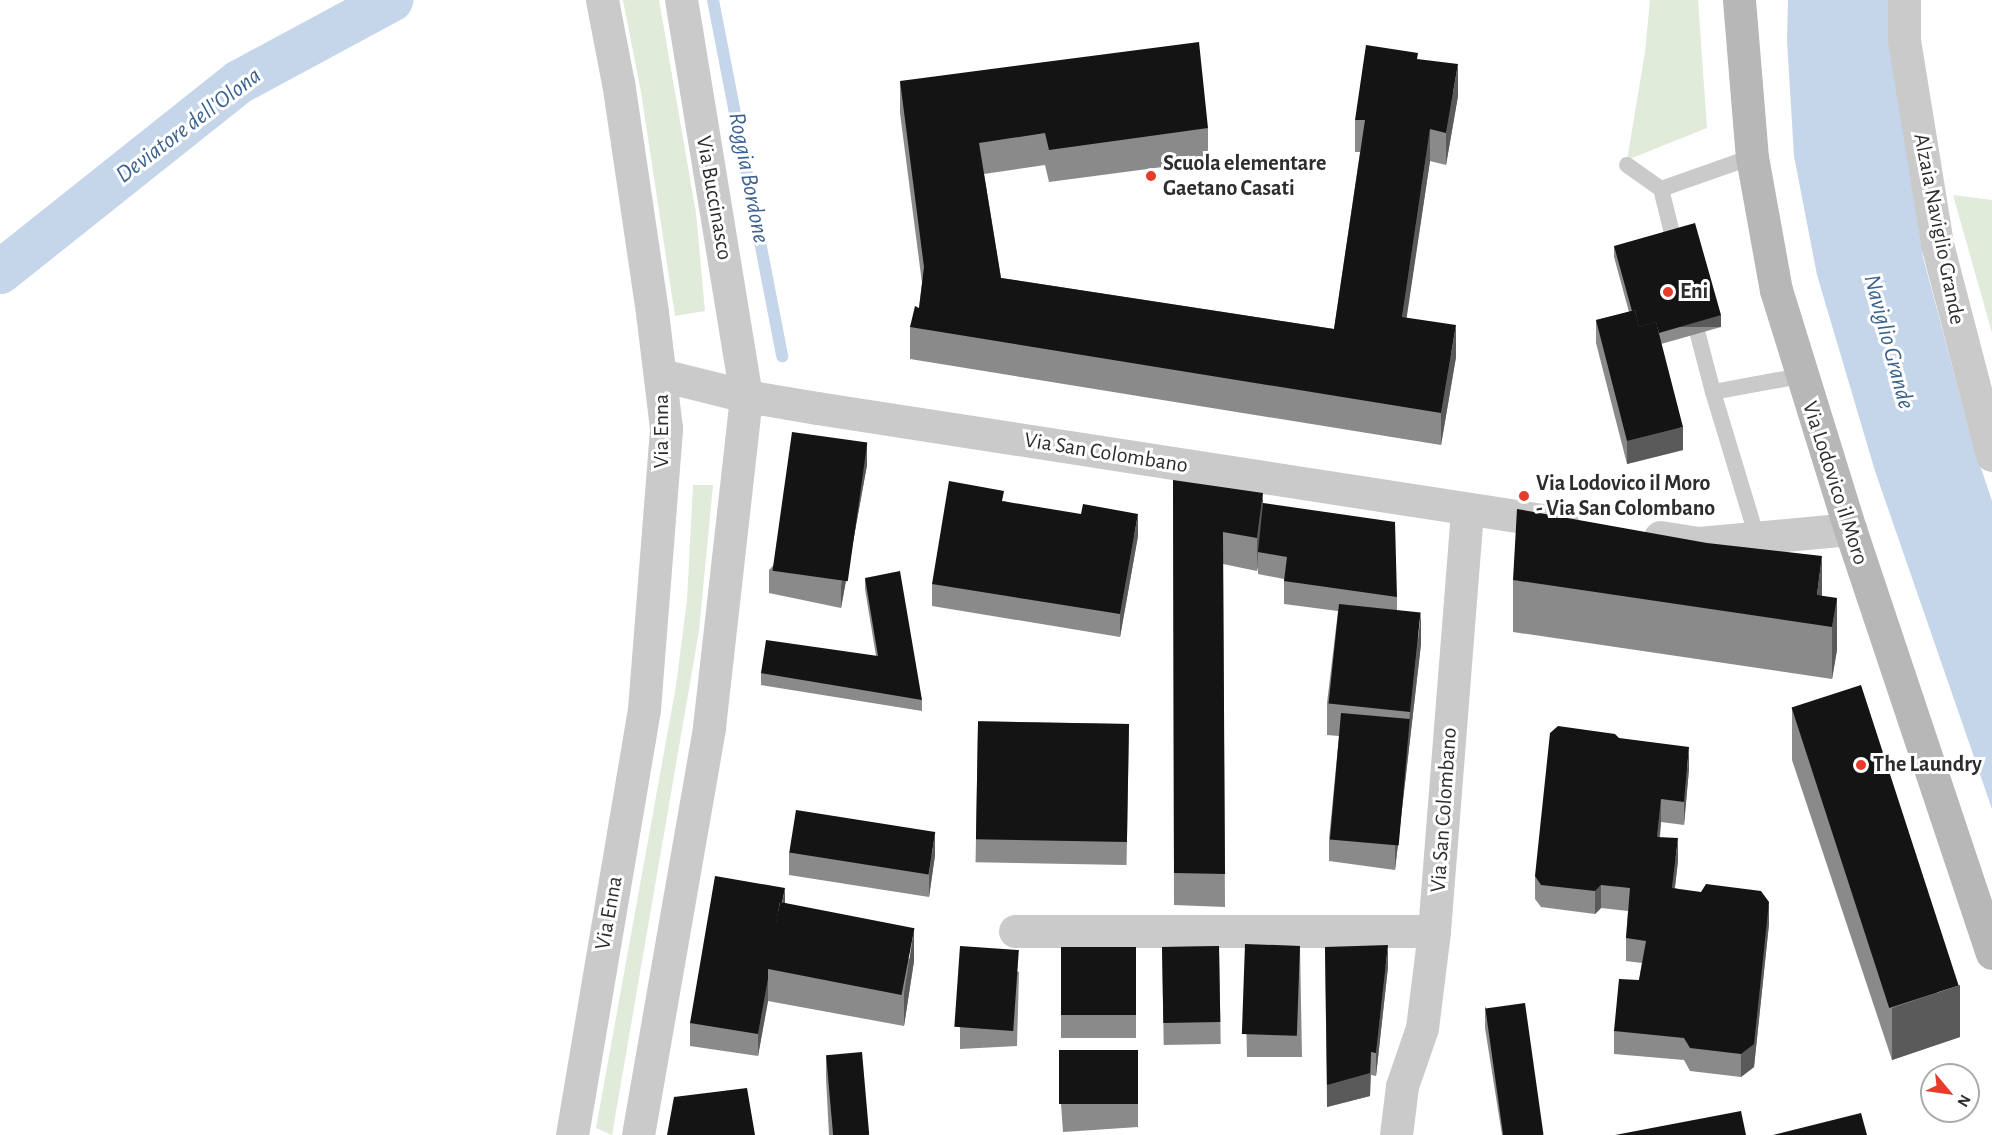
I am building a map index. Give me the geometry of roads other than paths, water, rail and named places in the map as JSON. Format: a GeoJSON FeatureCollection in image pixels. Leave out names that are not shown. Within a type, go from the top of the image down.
{"type":"FeatureCollection","features":[{"type":"Feature","properties":{"kind":"street"},"geometry":{"type":"LineString","coordinates":[[602,0],[618,83],[661,375]]}},
{"type":"Feature","properties":{"kind":"street","name":"Via Buccinasco"},"geometry":{"type":"LineString","coordinates":[[681,0],[746,396]]}},
{"type":"Feature","properties":{"kind":"street","name":"Via Lodovico il Moro"},"geometry":{"type":"LineString","coordinates":[[1739,0],[1752,157],[1776,290],[1800,376],[1992,952]]}},
{"type":"Feature","properties":{"kind":"street","name":"Alzaia Naviglio Grande"},"geometry":{"type":"LineString","coordinates":[[1905,0],[1904,40],[1937,244],[1992,455]]}},
{"type":"Feature","properties":{"kind":"street","name":"Via Enna"},"geometry":{"type":"LineString","coordinates":[[572,1135],[644,709],[666,428],[661,375],[746,396]]}},
{"type":"Feature","properties":{"kind":"street"},"geometry":{"type":"LineString","coordinates":[[638,1135],[709,727],[746,396]]}},
{"type":"Feature","properties":{"kind":"street","name":"Via San Colombano"},"geometry":{"type":"LineString","coordinates":[[746,396],[1594,528]]}},
{"type":"Feature","properties":{"kind":"street","name":"Via San Colombano"},"geometry":{"type":"LineString","coordinates":[[1396,1135],[1402,1086],[1422,1028],[1434,931],[1467,509]]}},
{"type":"Feature","properties":{"kind":"street"},"geometry":{"type":"LineString","coordinates":[[1629,533],[1699,543],[1850,529]]}},
{"type":"Feature","properties":{"kind":"street"},"geometry":{"type":"LineString","coordinates":[[1015,931],[1434,931]]}},
{"type":"Feature","properties":{"kind":"lane"},"geometry":{"type":"LineString","coordinates":[[1661,189],[1752,157]]}},
{"type":"Feature","properties":{"kind":"lane"},"geometry":{"type":"LineString","coordinates":[[1627,165],[1661,189],[1681,268]]}},
{"type":"Feature","properties":{"kind":"lane"},"geometry":{"type":"LineString","coordinates":[[1687,291],[1713,392],[1757,538]]}},
{"type":"Feature","properties":{"kind":"lane"},"geometry":{"type":"LineString","coordinates":[[1713,392],[1800,376]]}},
{"type":"Feature","properties":{"kind":"water","name":"Naviglio Grande"},"geometry":{"type":"Polygon","coordinates":[[[1788,0],[1894,0],[1893,63],[1923,257],[1972,441],[1992,501],[1992,809],[1875,471],[1817,275],[1794,156],[1787,40],[1788,0]]]}},
{"type":"Feature","properties":{"kind":"waterway","name":"Deviatore dell'Olona"},"geometry":{"type":"LineString","coordinates":[[0,272],[239,82],[391,0]]}},
{"type":"Feature","properties":{"kind":"waterway","name":"Roggia Bordone"},"geometry":{"type":"LineString","coordinates":[[713,0],[782,356]]}},
{"type":"Feature","properties":{"kind":"place","name":"Scuola elementare Gaetano Casati"},"geometry":{"type":"Point","coordinates":[1151,176]}},
{"type":"Feature","properties":{"kind":"place","name":"Eni"},"geometry":{"type":"Point","coordinates":[1668,292]}},
{"type":"Feature","properties":{"kind":"place","name":"Via Lodovico il Moro - Via San Colombano"},"geometry":{"type":"Point","coordinates":[1524,496]}},
{"type":"Feature","properties":{"kind":"place","name":"The Laundry"},"geometry":{"type":"Point","coordinates":[1861,765]}}]}
